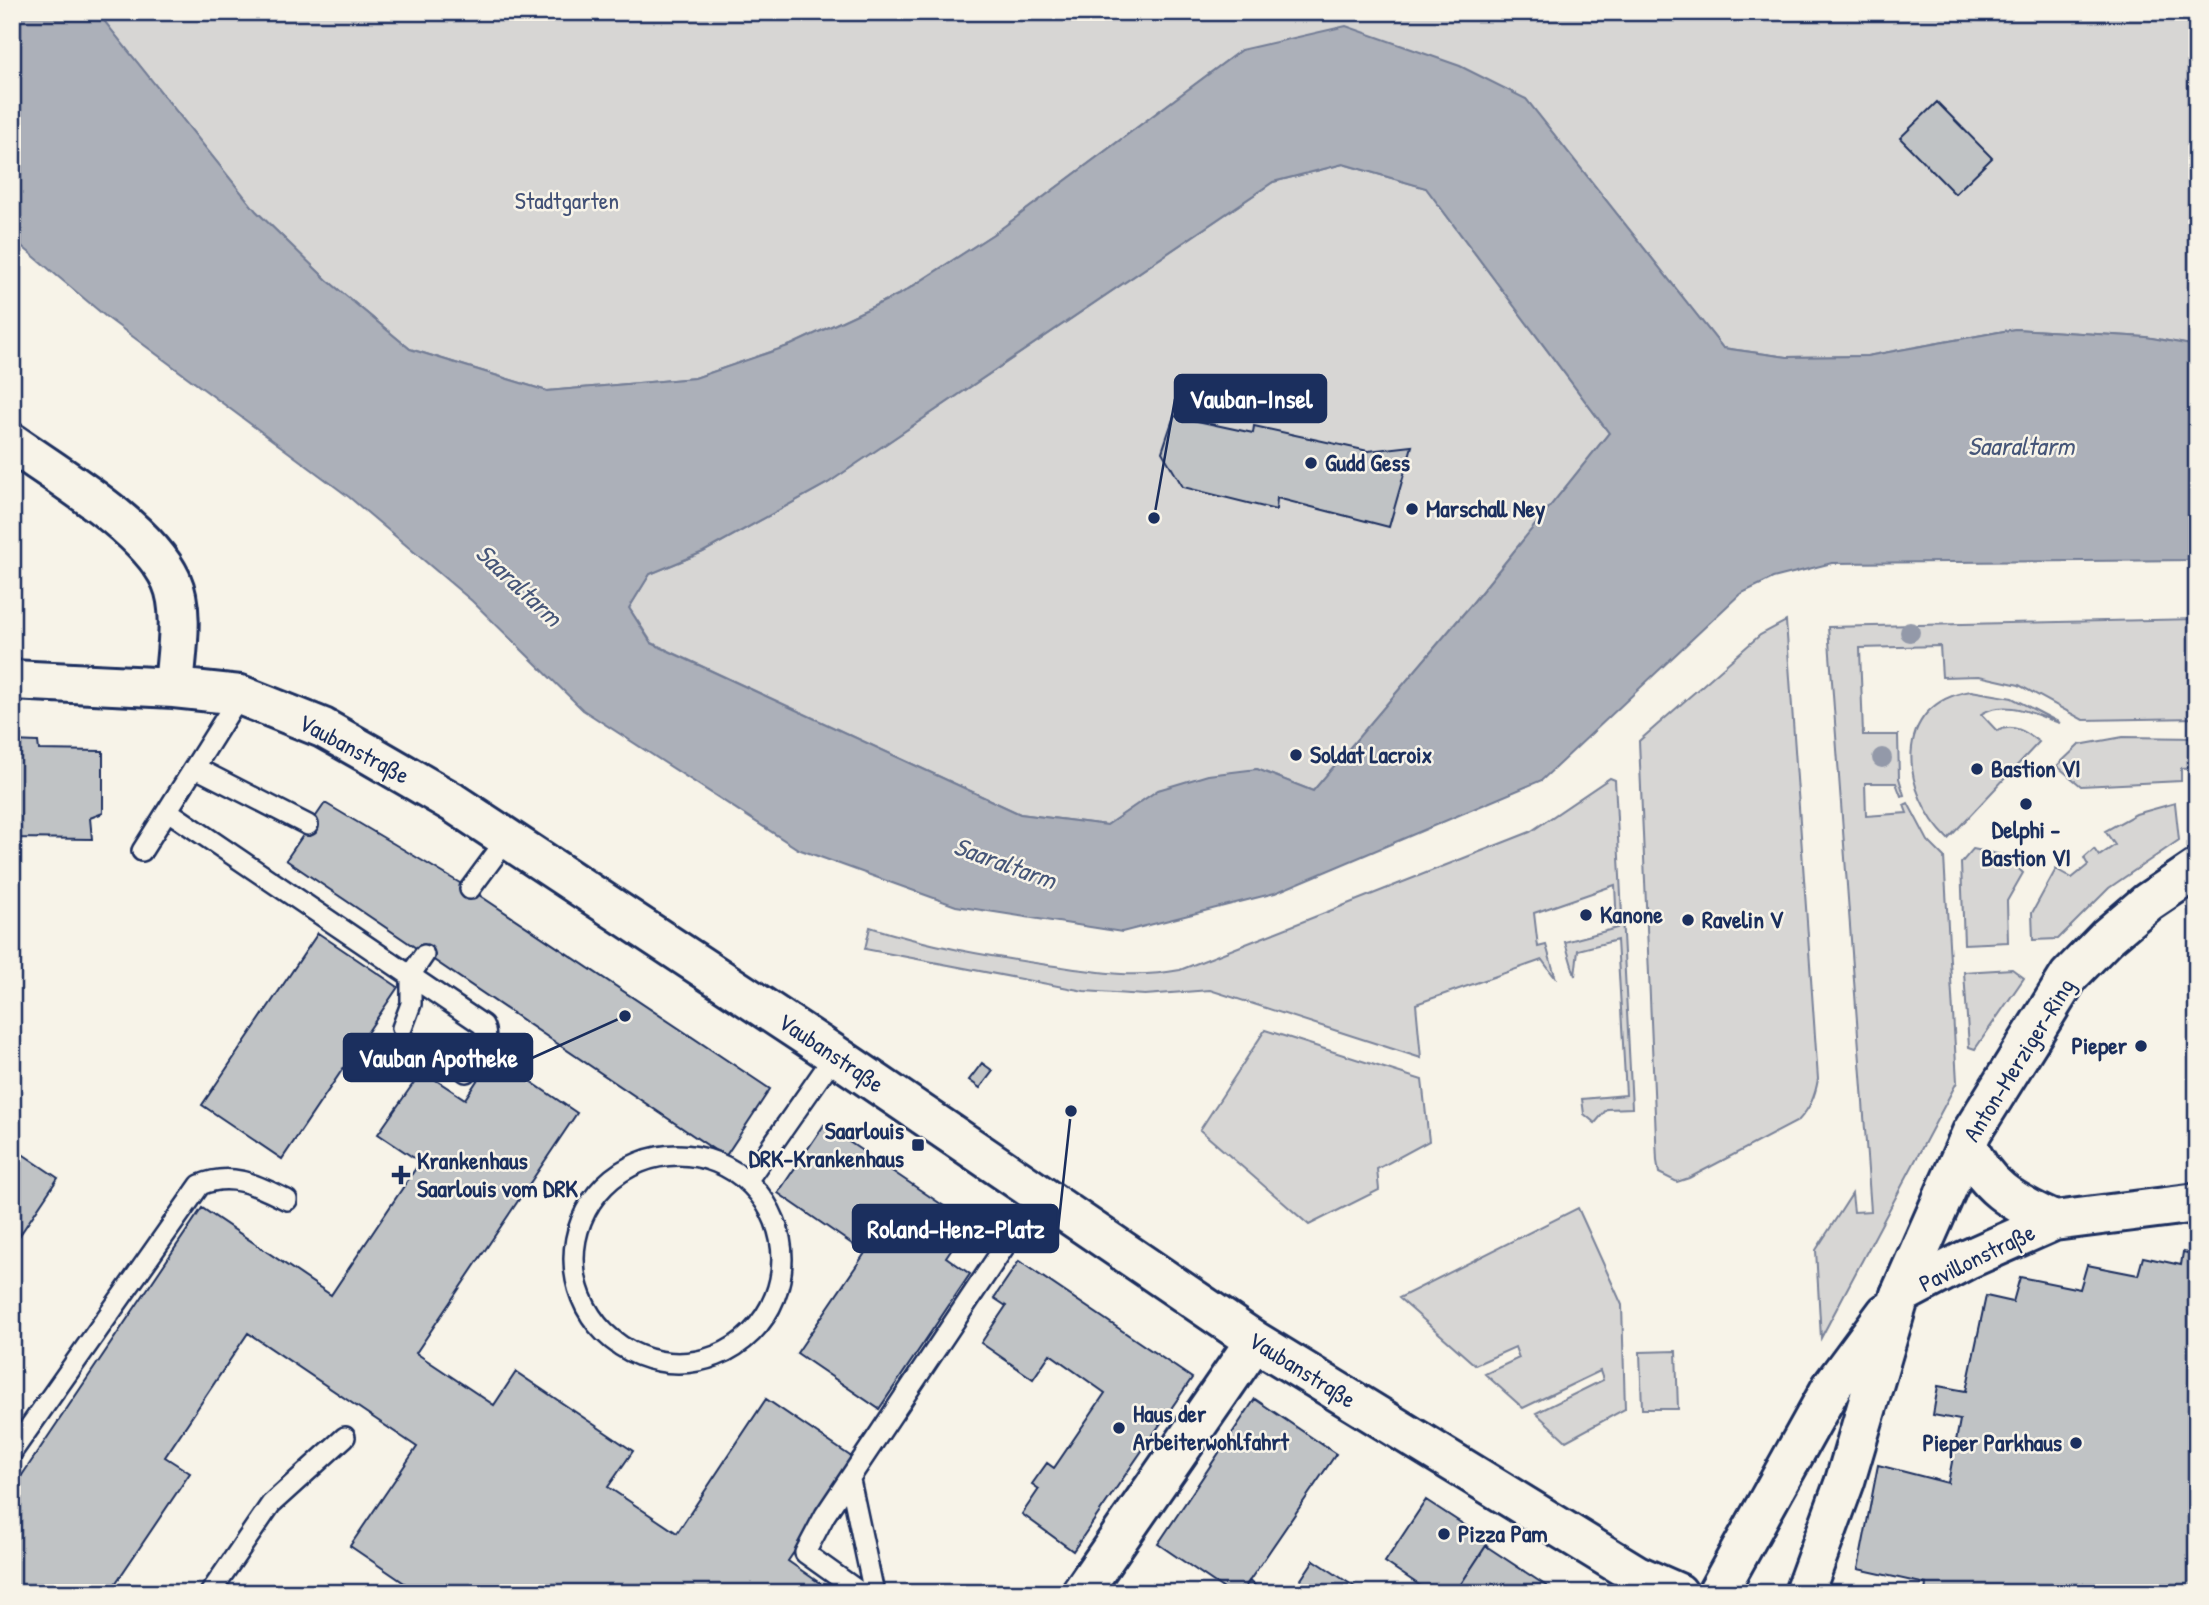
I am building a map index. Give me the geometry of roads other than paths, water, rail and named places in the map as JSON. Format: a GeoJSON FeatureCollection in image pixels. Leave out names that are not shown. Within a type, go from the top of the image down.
{"type":"FeatureCollection","features":[{"type":"Feature","properties":{"kind":"street"},"geometry":{"type":"LineString","coordinates":[[12,443],[89,496],[153,552],[172,582],[178,621],[174,688]]}},
{"type":"Feature","properties":{"kind":"street","name":"Vaubanstraße"},"geometry":{"type":"LineString","coordinates":[[12,680],[174,688],[240,695],[347,741],[452,802],[835,1055],[1255,1342],[1637,1575],[1678,1593]]}},
{"type":"Feature","properties":{"kind":"street","name":"Anton-Merziger-Ring"},"geometry":{"type":"LineString","coordinates":[[1804,1593],[1845,1481],[1900,1295],[1967,1143],[2016,1058],[2069,976],[2107,937],[2148,902],[2197,869]]}},
{"type":"Feature","properties":{"kind":"street","name":"Pavillonstraße"},"geometry":{"type":"LineString","coordinates":[[1967,1143],[1975,1165],[2008,1199],[2054,1221]]}},
{"type":"Feature","properties":{"kind":"street","name":"Pavillonstraße"},"geometry":{"type":"LineString","coordinates":[[1900,1295],[1966,1259],[2054,1221],[2197,1203]]}},
{"type":"Feature","properties":{"kind":"street","name":"Anton-Merziger-Ring"},"geometry":{"type":"LineString","coordinates":[[1717,1593],[1832,1386],[1900,1295]]}},
{"type":"Feature","properties":{"kind":"street"},"geometry":{"type":"LineString","coordinates":[[1081,1593],[1255,1342]]}},
{"type":"Feature","properties":{"kind":"lane"},"geometry":{"type":"LineString","coordinates":[[142,851],[240,695]]}},
{"type":"Feature","properties":{"kind":"lane"},"geometry":{"type":"LineString","coordinates":[[195,768],[308,825]]}},
{"type":"Feature","properties":{"kind":"lane"},"geometry":{"type":"LineString","coordinates":[[168,811],[483,1025],[487,1032],[486,1042],[466,1072]]}},
{"type":"Feature","properties":{"kind":"lane"},"geometry":{"type":"LineString","coordinates":[[470,889],[506,839]]}},
{"type":"Feature","properties":{"kind":"lane"},"geometry":{"type":"LineString","coordinates":[[402,1028],[411,1004],[411,974],[424,955]]}},
{"type":"Feature","properties":{"kind":"lane"},"geometry":{"type":"LineString","coordinates":[[747,1181],[835,1055]]}},
{"type":"Feature","properties":{"kind":"lane"},"geometry":{"type":"LineString","coordinates":[[669,1156],[703,1158],[747,1181],[770,1211],[781,1246],[779,1283],[764,1317],[738,1344],[705,1359],[667,1362],[641,1355],[616,1343],[584,1304],[575,1272],[576,1238],[587,1207],[597,1193],[622,1171],[637,1163],[669,1156]]}},
{"type":"Feature","properties":{"kind":"lane"},"geometry":{"type":"LineString","coordinates":[[12,1452],[201,1185],[216,1179],[246,1180],[287,1200]]}},
{"type":"Feature","properties":{"kind":"lane"},"geometry":{"type":"LineString","coordinates":[[861,1593],[805,1553],[825,1515],[1039,1195]]}},
{"type":"Feature","properties":{"kind":"lane"},"geometry":{"type":"LineString","coordinates":[[210,1593],[271,1504],[345,1437]]}},
{"type":"Feature","properties":{"kind":"lane"},"geometry":{"type":"LineString","coordinates":[[850,1480],[874,1593]]}},
{"type":"Feature","properties":{"kind":"water","name":"Saaraltarm"},"geometry":{"type":"Polygon","coordinates":[[[12,12],[97,12],[256,211],[327,280],[410,349],[547,391],[695,378],[791,345],[902,293],[998,231],[1241,50],[1346,26],[1460,66],[1526,99],[1723,348],[1787,357],[1867,356],[2015,329],[2146,337],[2197,346],[2197,560],[1832,563],[1773,578],[1740,594],[1542,780],[1275,893],[1122,932],[956,906],[798,849],[583,710],[472,601],[349,497],[105,316],[12,238],[12,12]],[[1343,164],[1273,182],[828,483],[703,552],[650,574],[629,608],[651,643],[1020,814],[1107,825],[1158,790],[1208,775],[1257,769],[1313,791],[1470,606],[1609,433],[1426,188],[1343,164]]]}},
{"type":"Feature","properties":{"kind":"place","name":"Gudd Gess"},"geometry":{"type":"Point","coordinates":[1311,463]}},
{"type":"Feature","properties":{"kind":"place","name":"Marschall Ney"},"geometry":{"type":"Point","coordinates":[1412,509]}},
{"type":"Feature","properties":{"kind":"place","name":"Vauban-Insel"},"geometry":{"type":"Point","coordinates":[1154,518]}},
{"type":"Feature","properties":{"kind":"place","name":"Soldat Lacroix"},"geometry":{"type":"Point","coordinates":[1296,755]}},
{"type":"Feature","properties":{"kind":"place","name":"Bastion VI"},"geometry":{"type":"Point","coordinates":[1977,769]}},
{"type":"Feature","properties":{"kind":"place","name":"Delphi - Bastion VI"},"geometry":{"type":"Point","coordinates":[2026,804]}},
{"type":"Feature","properties":{"kind":"place","name":"Kanone"},"geometry":{"type":"Point","coordinates":[1586,915]}},
{"type":"Feature","properties":{"kind":"place","name":"Ravelin V"},"geometry":{"type":"Point","coordinates":[1688,920]}},
{"type":"Feature","properties":{"kind":"place","name":"Vauban Apotheke"},"geometry":{"type":"Point","coordinates":[625,1016]}},
{"type":"Feature","properties":{"kind":"place","name":"Pieper"},"geometry":{"type":"Point","coordinates":[2141,1046]}},
{"type":"Feature","properties":{"kind":"place","name":"Roland-Henz-Platz"},"geometry":{"type":"Point","coordinates":[1071,1111]}},
{"type":"Feature","properties":{"kind":"place","name":"Saarlouis DRK-Krankenhaus"},"geometry":{"type":"Point","coordinates":[918,1145]}},
{"type":"Feature","properties":{"kind":"place","name":"Krankenhaus Saarlouis vom DRK"},"geometry":{"type":"Point","coordinates":[401,1175]}},
{"type":"Feature","properties":{"kind":"place","name":"Haus der Arbeiterwohlfahrt"},"geometry":{"type":"Point","coordinates":[1119,1428]}},
{"type":"Feature","properties":{"kind":"place","name":"Pieper Parkhaus"},"geometry":{"type":"Point","coordinates":[2076,1443]}},
{"type":"Feature","properties":{"kind":"place","name":"Pizza Pam"},"geometry":{"type":"Point","coordinates":[1444,1534]}},
{"type":"Feature","properties":{"kind":"park label","name":"Stadtgarten"},"geometry":{"type":"Point","coordinates":[567,201]}}]}
